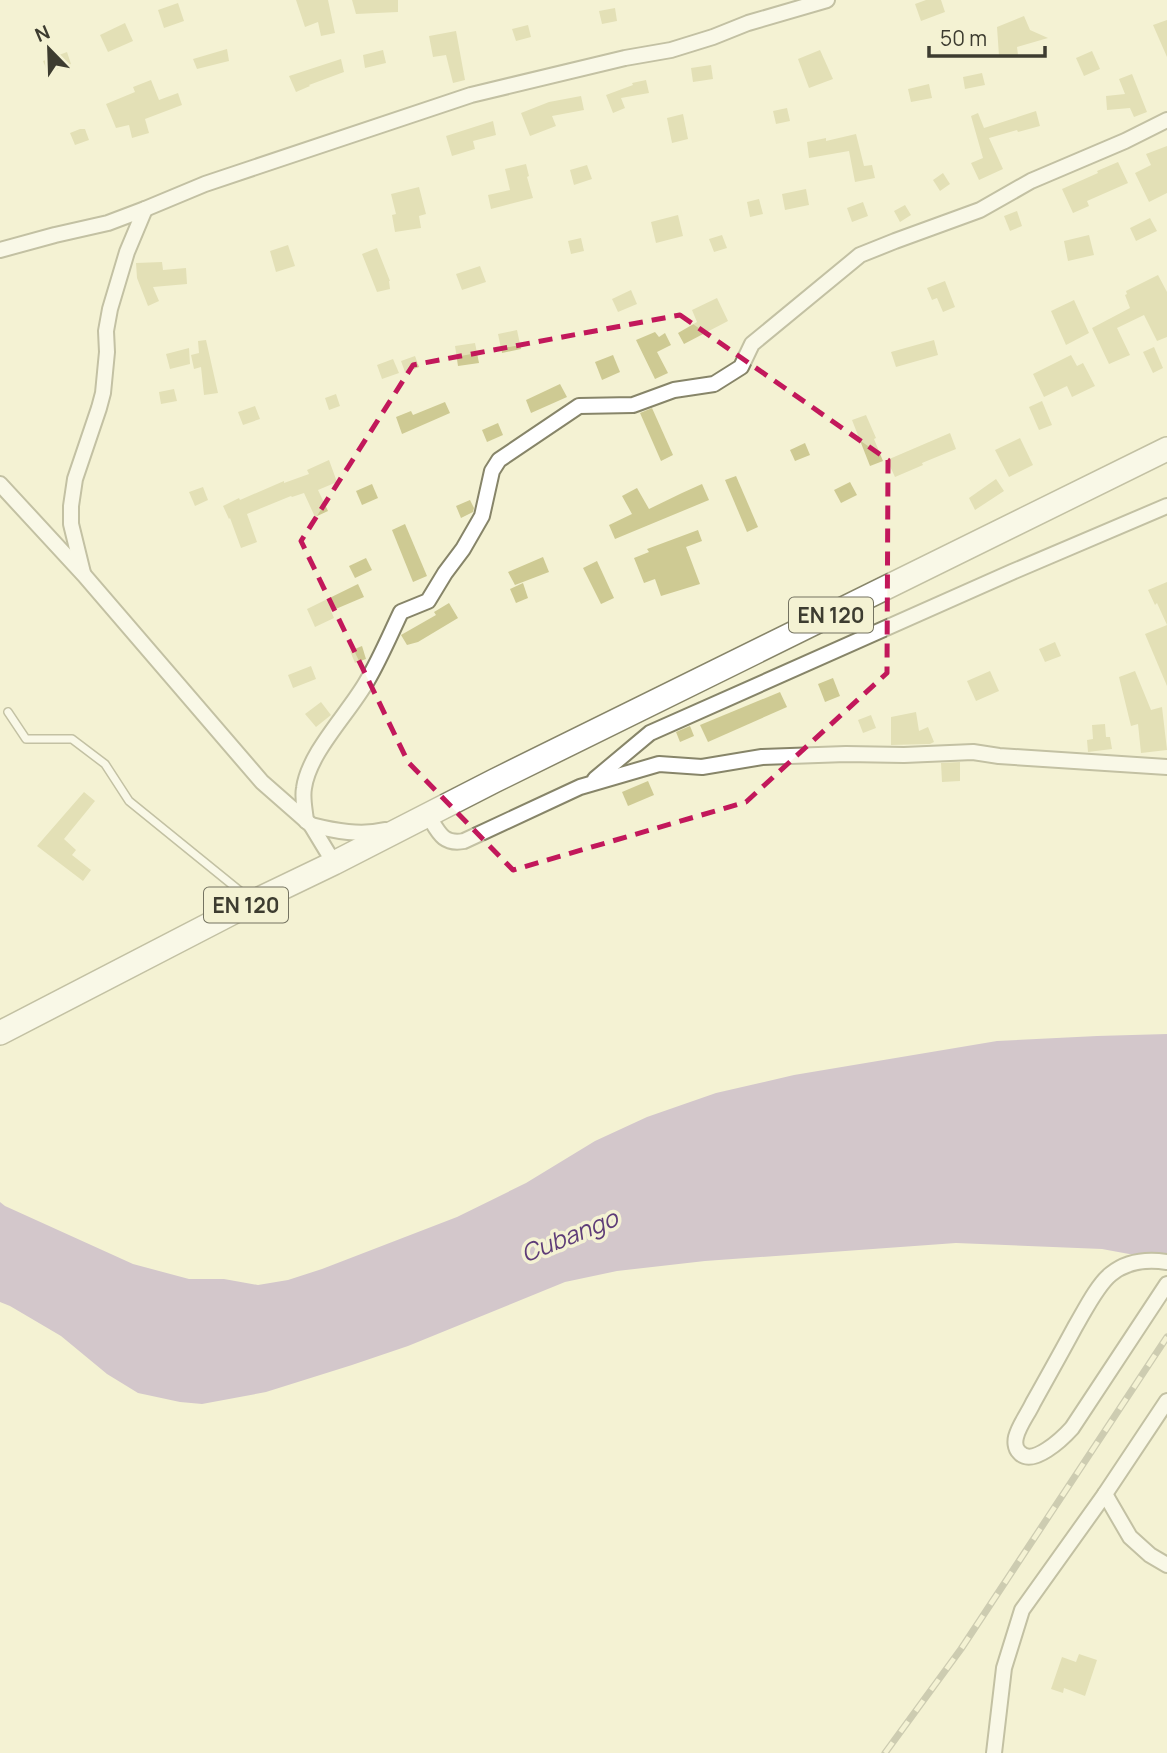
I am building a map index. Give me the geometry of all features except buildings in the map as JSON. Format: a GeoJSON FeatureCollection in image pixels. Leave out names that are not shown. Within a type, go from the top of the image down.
{"type":"FeatureCollection","features":[{"type":"Feature","properties":{"kind":"main road","name":"EN 120"},"geometry":{"type":"LineString","coordinates":[[0,1033],[253,902],[1167,449]]}},
{"type":"Feature","properties":{"kind":"street"},"geometry":{"type":"LineString","coordinates":[[0,250],[108,223],[205,184],[471,95],[625,58],[671,50],[748,23],[827,0]]}},
{"type":"Feature","properties":{"kind":"street"},"geometry":{"type":"LineString","coordinates":[[308,823],[304,788],[313,762],[368,680],[401,612],[428,601],[475,530],[482,516],[492,471],[499,460],[579,406],[633,405],[674,390],[714,384],[741,368],[752,344],[860,256],[980,210],[1031,181],[1167,120]]}},
{"type":"Feature","properties":{"kind":"street"},"geometry":{"type":"LineString","coordinates":[[84,575],[71,524],[75,479],[103,393],[106,331],[110,309],[127,252],[145,209]]}},
{"type":"Feature","properties":{"kind":"street"},"geometry":{"type":"LineString","coordinates":[[0,484],[84,575],[262,782],[308,823],[334,863]]}},
{"type":"Feature","properties":{"kind":"street"},"geometry":{"type":"LineString","coordinates":[[592,783],[650,733],[1167,506]]}},
{"type":"Feature","properties":{"kind":"street"},"geometry":{"type":"LineString","coordinates":[[308,823],[335,831],[374,833],[418,820],[444,839],[456,843],[580,787],[659,764],[702,766],[762,757],[973,752],[999,756],[1167,766]]}},
{"type":"Feature","properties":{"kind":"street"},"geometry":{"type":"LineString","coordinates":[[1167,1262],[1135,1262],[1110,1275],[1103,1283],[1090,1300],[1016,1438],[1016,1449],[1020,1453],[1028,1456],[1040,1453],[1059,1443],[1072,1428],[1167,1284]]}},
{"type":"Feature","properties":{"kind":"street"},"geometry":{"type":"LineString","coordinates":[[994,1753],[1004,1668],[1021,1610],[1105,1494],[1167,1401]]}},
{"type":"Feature","properties":{"kind":"street"},"geometry":{"type":"LineString","coordinates":[[1105,1494],[1130,1537],[1150,1555],[1167,1565]]}},
{"type":"Feature","properties":{"kind":"lane"},"geometry":{"type":"LineString","coordinates":[[8,712],[26,739],[72,739],[105,764],[129,801],[253,902]]}},
{"type":"Feature","properties":{"kind":"highlighted area"},"geometry":{"type":"Polygon","coordinates":[[[680,315],[888,460],[887,673],[746,802],[513,870],[408,762],[301,541],[413,365],[680,315]]]}},
{"type":"Feature","properties":{"kind":"water","name":"Cubango"},"geometry":{"type":"Polygon","coordinates":[[[1167,1034],[1167,1261],[1102,1249],[956,1243],[705,1261],[617,1271],[565,1282],[408,1346],[352,1365],[266,1392],[202,1404],[138,1393],[107,1374],[61,1336],[0,1302],[0,1202],[133,1264],[189,1279],[224,1279],[258,1285],[288,1280],[322,1269],[457,1217],[526,1183],[595,1141],[647,1117],[716,1093],[794,1075],[997,1041],[1167,1034]]]}},
{"type":"Feature","properties":{"kind":"railway"},"geometry":{"type":"LineString","coordinates":[[885,1753],[961,1649],[1167,1337]]}}]}
